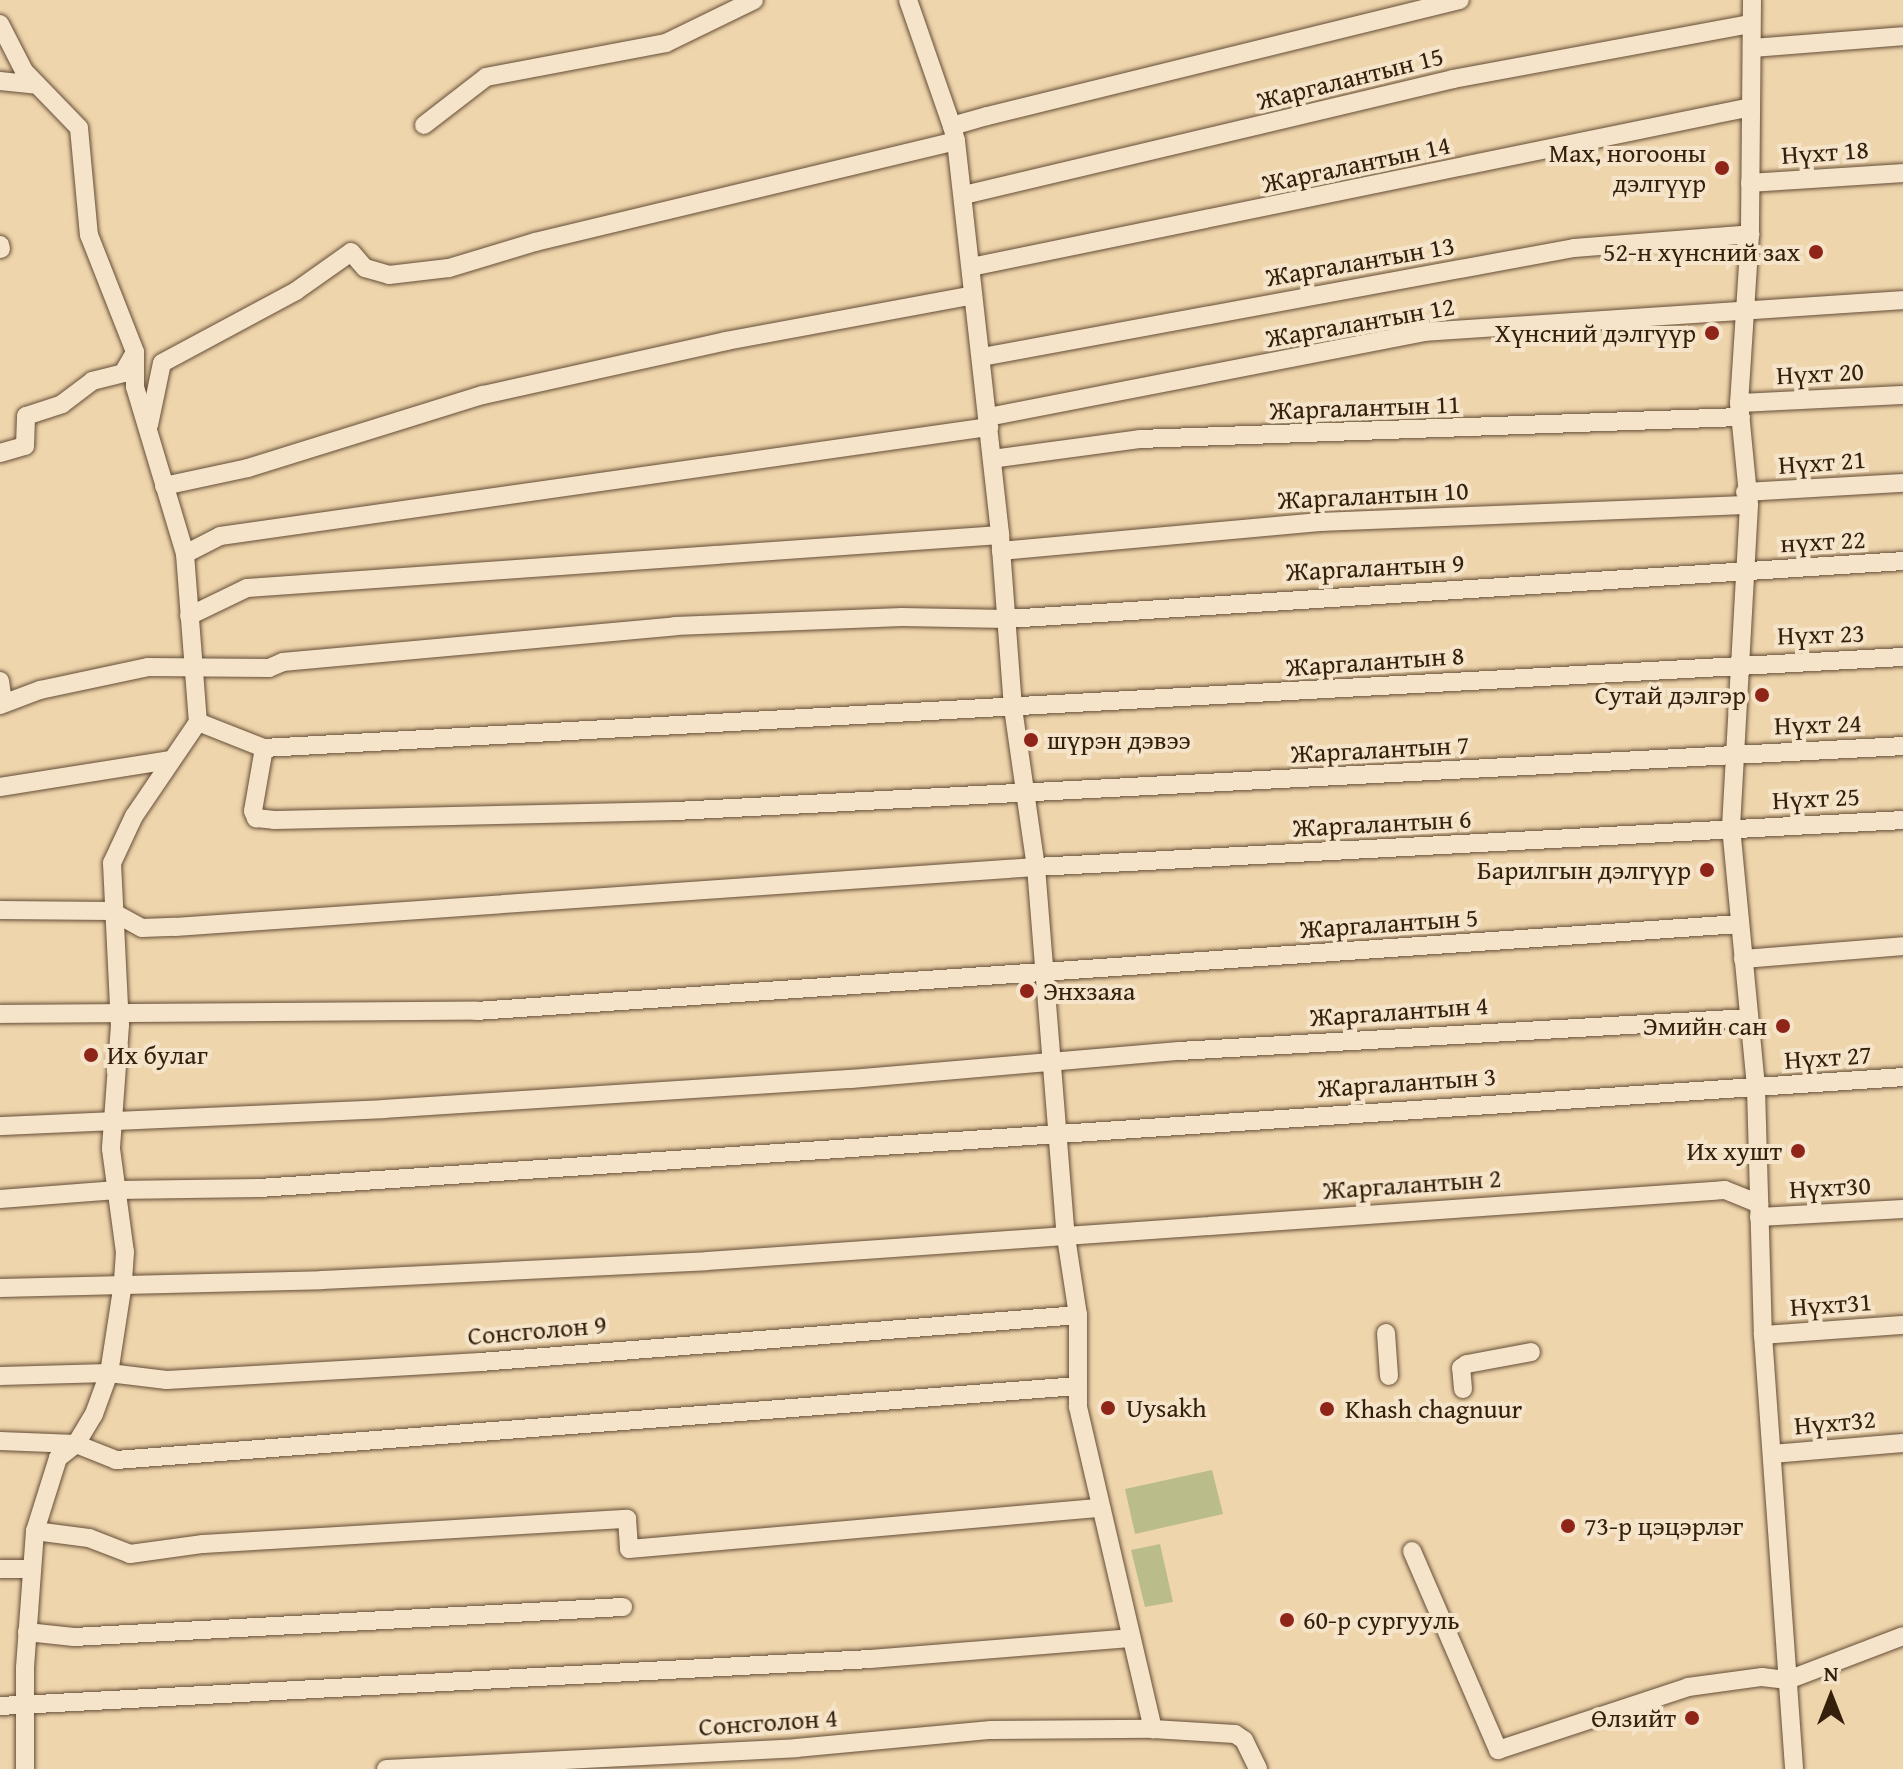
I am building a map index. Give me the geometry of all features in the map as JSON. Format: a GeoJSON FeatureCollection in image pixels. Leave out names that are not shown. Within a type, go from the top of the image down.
{"type":"FeatureCollection","features":[{"type":"Feature","properties":{"kind":"street"},"geometry":{"type":"LineString","coordinates":[[424,125],[486,77],[666,43],[754,0]]}},
{"type":"Feature","properties":{"kind":"street"},"geometry":{"type":"LineString","coordinates":[[908,0],[954,134],[964,195],[992,459],[1013,708],[1028,794],[1036,867],[1061,1133],[1066,1237],[1078,1315],[1077,1386],[1100,1508],[1153,1729]]}},
{"type":"Feature","properties":{"kind":"street"},"geometry":{"type":"LineString","coordinates":[[149,425],[162,363],[296,291],[351,252],[365,268],[389,275],[449,268],[535,242],[1460,0]]}},
{"type":"Feature","properties":{"kind":"street"},"geometry":{"type":"LineString","coordinates":[[1752,0],[1750,234],[1740,410],[1747,499],[1731,827],[1756,1088],[1763,1335],[1792,1768]]}},
{"type":"Feature","properties":{"kind":"street"},"geometry":{"type":"LineString","coordinates":[[0,24],[24,71],[79,128],[89,235],[135,352],[135,387],[149,425],[185,554],[198,722],[134,816],[112,863],[111,911],[119,1012],[113,1122],[125,1252],[123,1283],[109,1373],[76,1444],[58,1458],[35,1531],[27,1632],[25,1769]]}},
{"type":"Feature","properties":{"kind":"street","name":"Жаргалантын 15"},"geometry":{"type":"LineString","coordinates":[[964,195],[1453,79],[1750,24]]}},
{"type":"Feature","properties":{"kind":"street"},"geometry":{"type":"LineString","coordinates":[[1752,48],[1903,36]]}},
{"type":"Feature","properties":{"kind":"street"},"geometry":{"type":"LineString","coordinates":[[0,81],[37,85]]}},
{"type":"Feature","properties":{"kind":"street","name":"Жаргалантын 14"},"geometry":{"type":"LineString","coordinates":[[971,267],[1751,107]]}},
{"type":"Feature","properties":{"kind":"street","name":"Нүхт 18"},"geometry":{"type":"LineString","coordinates":[[1750,183],[1903,173]]}},
{"type":"Feature","properties":{"kind":"street","name":"Жаргалантын 13"},"geometry":{"type":"LineString","coordinates":[[982,357],[1574,248],[1750,234]]}},
{"type":"Feature","properties":{"kind":"street"},"geometry":{"type":"LineString","coordinates":[[164,486],[221,476],[483,395],[726,341],[973,295]]}},
{"type":"Feature","properties":{"kind":"street","name":"Жаргалантын 12"},"geometry":{"type":"LineString","coordinates":[[185,554],[231,534],[988,422],[1424,332],[1903,300]]}},
{"type":"Feature","properties":{"kind":"street"},"geometry":{"type":"LineString","coordinates":[[0,453],[25,446],[26,416],[62,404],[92,381],[123,373],[135,352]]}},
{"type":"Feature","properties":{"kind":"street","name":"Нүхт 20"},"geometry":{"type":"LineString","coordinates":[[1740,410],[1903,395]]}},
{"type":"Feature","properties":{"kind":"street","name":"Жаргалантын 11"},"geometry":{"type":"LineString","coordinates":[[992,459],[1140,439],[1740,410]]}},
{"type":"Feature","properties":{"kind":"street","name":"Нүхт 21"},"geometry":{"type":"LineString","coordinates":[[1747,499],[1903,483]]}},
{"type":"Feature","properties":{"kind":"street","name":"Жаргалантын 10"},"geometry":{"type":"LineString","coordinates":[[189,616],[247,588],[1747,499]]}},
{"type":"Feature","properties":{"kind":"street","name":"нүхт 22"},"geometry":{"type":"LineString","coordinates":[[1745,572],[1903,561]]}},
{"type":"Feature","properties":{"kind":"street","name":"Жаргалантын 9"},"geometry":{"type":"LineString","coordinates":[[2,704],[148,667],[193,664],[269,668],[283,662],[675,626],[902,617],[1007,619],[1172,604],[1745,572]]}},
{"type":"Feature","properties":{"kind":"street","name":"Нүхт 23"},"geometry":{"type":"LineString","coordinates":[[1740,664],[1903,657]]}},
{"type":"Feature","properties":{"kind":"street","name":"Жаргалантын 8"},"geometry":{"type":"LineString","coordinates":[[264,748],[712,719],[1013,708],[1740,664]]}},
{"type":"Feature","properties":{"kind":"street"},"geometry":{"type":"LineString","coordinates":[[0,681],[2,704]]}},
{"type":"Feature","properties":{"kind":"street"},"geometry":{"type":"LineString","coordinates":[[198,722],[264,748]]}},
{"type":"Feature","properties":{"kind":"street","name":"Нүхт 24"},"geometry":{"type":"LineString","coordinates":[[1735,753],[1903,746]]}},
{"type":"Feature","properties":{"kind":"street","name":"Жаргалантын 7"},"geometry":{"type":"LineString","coordinates":[[264,748],[253,811],[256,818],[274,820],[676,811],[1735,753]]}},
{"type":"Feature","properties":{"kind":"street"},"geometry":{"type":"LineString","coordinates":[[0,787],[171,760]]}},
{"type":"Feature","properties":{"kind":"street","name":"Нүхт 25"},"geometry":{"type":"LineString","coordinates":[[1731,827],[1903,820]]}},
{"type":"Feature","properties":{"kind":"street","name":"Жаргалантын 6"},"geometry":{"type":"LineString","coordinates":[[111,911],[142,928],[175,927],[1036,867],[1731,827]]}},
{"type":"Feature","properties":{"kind":"street"},"geometry":{"type":"LineString","coordinates":[[0,910],[111,911]]}},
{"type":"Feature","properties":{"kind":"street","name":"Жаргалантын 5"},"geometry":{"type":"LineString","coordinates":[[0,1014],[476,1011],[1738,924]]}},
{"type":"Feature","properties":{"kind":"street"},"geometry":{"type":"LineString","coordinates":[[1743,959],[1903,946]]}},
{"type":"Feature","properties":{"kind":"street","name":"Жаргалантын 4"},"geometry":{"type":"LineString","coordinates":[[0,1126],[113,1122],[1053,1064],[1209,1049],[1749,1018]]}},
{"type":"Feature","properties":{"kind":"street","name":"Нүхт 27"},"geometry":{"type":"LineString","coordinates":[[1756,1088],[1903,1077]]}},
{"type":"Feature","properties":{"kind":"street","name":"Жаргалантын 3"},"geometry":{"type":"LineString","coordinates":[[0,1199],[117,1190],[259,1188],[1756,1088]]}},
{"type":"Feature","properties":{"kind":"street","name":"Жаргалантын 2"},"geometry":{"type":"LineString","coordinates":[[0,1288],[322,1280],[1066,1237],[1725,1190],[1759,1211]]}},
{"type":"Feature","properties":{"kind":"street","name":"Нүхт30"},"geometry":{"type":"LineString","coordinates":[[1759,1211],[1903,1209]]}},
{"type":"Feature","properties":{"kind":"street","name":"Сонсголон 9"},"geometry":{"type":"LineString","coordinates":[[0,1376],[109,1373],[167,1380],[480,1362],[1078,1315]]}},
{"type":"Feature","properties":{"kind":"street","name":"Нүхт31"},"geometry":{"type":"LineString","coordinates":[[1763,1335],[1903,1325]]}},
{"type":"Feature","properties":{"kind":"street"},"geometry":{"type":"LineString","coordinates":[[1386,1333],[1389,1376]]}},
{"type":"Feature","properties":{"kind":"street"},"geometry":{"type":"LineString","coordinates":[[1463,1389],[1461,1368],[1467,1364],[1531,1352]]}},
{"type":"Feature","properties":{"kind":"street"},"geometry":{"type":"LineString","coordinates":[[0,1441],[76,1444],[116,1460],[1077,1386]]}},
{"type":"Feature","properties":{"kind":"street","name":"Нүхт32"},"geometry":{"type":"LineString","coordinates":[[1772,1454],[1903,1443]]}},
{"type":"Feature","properties":{"kind":"street"},"geometry":{"type":"LineString","coordinates":[[35,1531],[89,1538],[130,1554],[203,1544],[627,1519],[629,1549],[1100,1508]]}},
{"type":"Feature","properties":{"kind":"street"},"geometry":{"type":"LineString","coordinates":[[1412,1551],[1498,1750],[1688,1687],[1762,1677],[1788,1680],[1903,1636]]}},
{"type":"Feature","properties":{"kind":"street"},"geometry":{"type":"LineString","coordinates":[[0,1569],[32,1569]]}},
{"type":"Feature","properties":{"kind":"street"},"geometry":{"type":"LineString","coordinates":[[27,1632],[74,1637],[623,1607]]}},
{"type":"Feature","properties":{"kind":"street"},"geometry":{"type":"LineString","coordinates":[[0,1706],[292,1693],[1130,1638]]}},
{"type":"Feature","properties":{"kind":"street","name":"Сонсголон 4"},"geometry":{"type":"LineString","coordinates":[[386,1769],[796,1748],[991,1730],[1153,1729],[1235,1734],[1244,1740],[1258,1769]]}},
{"type":"Feature","properties":{"kind":"green space"},"geometry":{"type":"Polygon","coordinates":[[[1212,1470],[1223,1514],[1135,1534],[1125,1489],[1212,1470]]]}},
{"type":"Feature","properties":{"kind":"green space"},"geometry":{"type":"Polygon","coordinates":[[[1160,1544],[1173,1602],[1145,1607],[1131,1550],[1160,1544]]]}},
{"type":"Feature","properties":{"kind":"place","name":"Мах, ногооны дэлгүүр"},"geometry":{"type":"Point","coordinates":[1722,168]}},
{"type":"Feature","properties":{"kind":"place","name":"52-н хүнсний зах"},"geometry":{"type":"Point","coordinates":[1816,252]}},
{"type":"Feature","properties":{"kind":"place","name":"Хүнсний дэлгүүр"},"geometry":{"type":"Point","coordinates":[1712,333]}},
{"type":"Feature","properties":{"kind":"place","name":"Сутай дэлгэр"},"geometry":{"type":"Point","coordinates":[1762,695]}},
{"type":"Feature","properties":{"kind":"place","name":"шүрэн дэвээ"},"geometry":{"type":"Point","coordinates":[1031,740]}},
{"type":"Feature","properties":{"kind":"place","name":"Барилгын дэлгүүр"},"geometry":{"type":"Point","coordinates":[1707,870]}},
{"type":"Feature","properties":{"kind":"place","name":"Энхзаяа"},"geometry":{"type":"Point","coordinates":[1027,991]}},
{"type":"Feature","properties":{"kind":"place","name":"Эмийн сан"},"geometry":{"type":"Point","coordinates":[1783,1026]}},
{"type":"Feature","properties":{"kind":"place","name":"Их булаг"},"geometry":{"type":"Point","coordinates":[91,1055]}},
{"type":"Feature","properties":{"kind":"place","name":"Их хушт"},"geometry":{"type":"Point","coordinates":[1798,1151]}},
{"type":"Feature","properties":{"kind":"place","name":"Uysakh"},"geometry":{"type":"Point","coordinates":[1108,1408]}},
{"type":"Feature","properties":{"kind":"place","name":"Khash chagnuur"},"geometry":{"type":"Point","coordinates":[1327,1409]}},
{"type":"Feature","properties":{"kind":"place","name":"73-р цэцэрлэг"},"geometry":{"type":"Point","coordinates":[1568,1526]}},
{"type":"Feature","properties":{"kind":"place","name":"60-р сургууль"},"geometry":{"type":"Point","coordinates":[1287,1620]}},
{"type":"Feature","properties":{"kind":"place","name":"Өлзийт"},"geometry":{"type":"Point","coordinates":[1692,1718]}}]}
